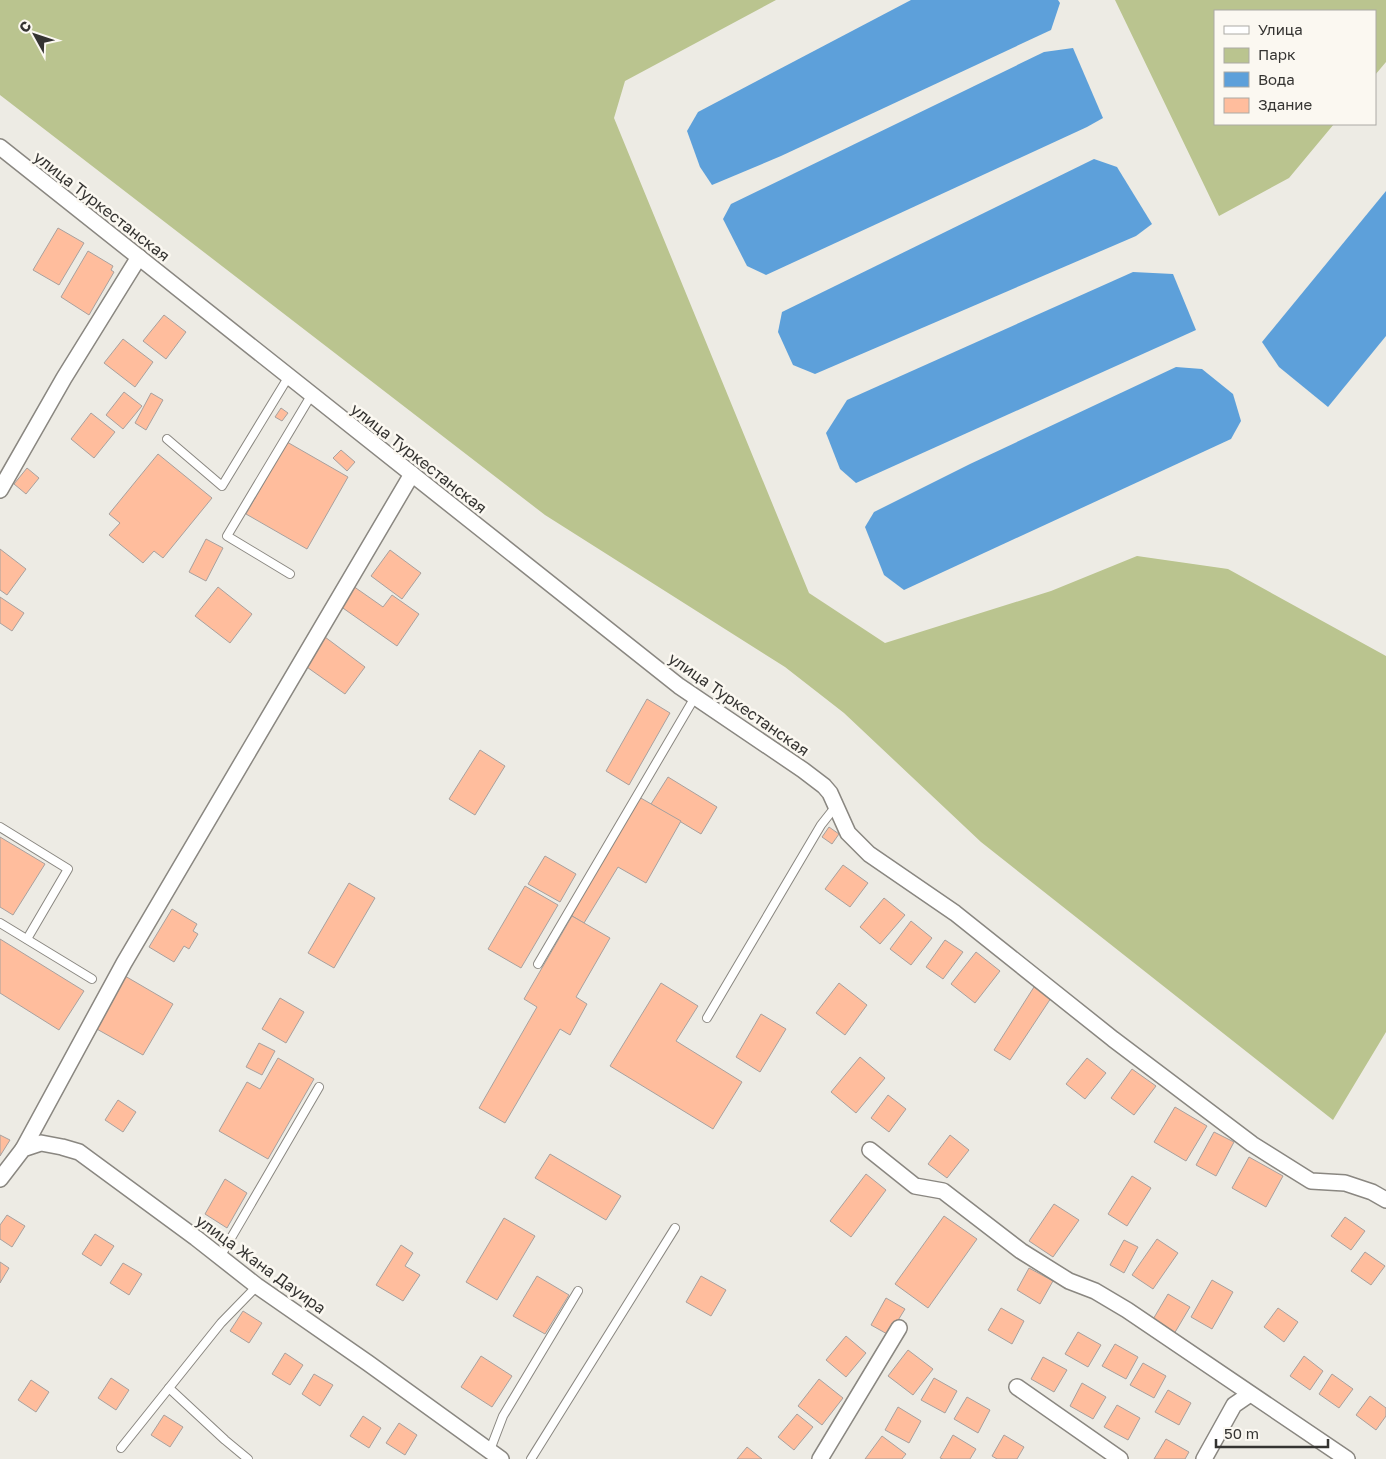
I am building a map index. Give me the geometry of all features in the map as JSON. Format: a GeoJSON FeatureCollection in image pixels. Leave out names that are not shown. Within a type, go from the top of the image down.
{"type":"FeatureCollection","features":[{"type":"Feature","properties":{"kind":"street","name":"улица Туркестанская"},"geometry":{"type":"LineString","coordinates":[[0,147],[671,680],[824,786],[830,793],[836,806]]}},
{"type":"Feature","properties":{"kind":"street"},"geometry":{"type":"LineString","coordinates":[[0,490],[64,378],[139,257]]}},
{"type":"Feature","properties":{"kind":"street"},"geometry":{"type":"LineString","coordinates":[[0,1179],[23,1149],[124,963],[412,474]]}},
{"type":"Feature","properties":{"kind":"street"},"geometry":{"type":"LineString","coordinates":[[836,806],[848,833],[870,854],[955,913],[1113,1039],[1252,1144],[1311,1182],[1345,1183],[1372,1192],[1386,1200]]}},
{"type":"Feature","properties":{"kind":"street","name":"улица Жана Дауира"},"geometry":{"type":"LineString","coordinates":[[23,1149],[41,1143],[80,1152],[257,1286],[495,1455]]}},
{"type":"Feature","properties":{"kind":"street"},"geometry":{"type":"LineString","coordinates":[[870,1150],[915,1186],[943,1191],[1021,1251],[1069,1281],[1095,1291],[1127,1310],[1346,1459]]}},
{"type":"Feature","properties":{"kind":"street"},"geometry":{"type":"LineString","coordinates":[[820,1459],[899,1328]]}},
{"type":"Feature","properties":{"kind":"street"},"geometry":{"type":"LineString","coordinates":[[1017,1387],[1120,1459]]}},
{"type":"Feature","properties":{"kind":"street"},"geometry":{"type":"LineString","coordinates":[[1204,1459],[1234,1405],[1250,1394]]}},
{"type":"Feature","properties":{"kind":"lane"},"geometry":{"type":"LineString","coordinates":[[167,439],[222,486],[289,376]]}},
{"type":"Feature","properties":{"kind":"lane"},"geometry":{"type":"LineString","coordinates":[[290,574],[227,536],[312,394]]}},
{"type":"Feature","properties":{"kind":"lane"},"geometry":{"type":"LineString","coordinates":[[538,964],[695,697]]}},
{"type":"Feature","properties":{"kind":"lane"},"geometry":{"type":"LineString","coordinates":[[707,1018],[821,825],[836,806]]}},
{"type":"Feature","properties":{"kind":"lane"},"geometry":{"type":"LineString","coordinates":[[0,827],[68,870],[27,939]]}},
{"type":"Feature","properties":{"kind":"lane"},"geometry":{"type":"LineString","coordinates":[[0,923],[92,979]]}},
{"type":"Feature","properties":{"kind":"lane"},"geometry":{"type":"LineString","coordinates":[[220,1257],[319,1086]]}},
{"type":"Feature","properties":{"kind":"lane"},"geometry":{"type":"LineString","coordinates":[[531,1459],[675,1228]]}},
{"type":"Feature","properties":{"kind":"lane"},"geometry":{"type":"LineString","coordinates":[[120,1448],[221,1323],[257,1286]]}},
{"type":"Feature","properties":{"kind":"lane"},"geometry":{"type":"LineString","coordinates":[[495,1455],[503,1416],[578,1291]]}},
{"type":"Feature","properties":{"kind":"lane"},"geometry":{"type":"LineString","coordinates":[[169,1388],[224,1440],[248,1459]]}},
{"type":"Feature","properties":{"kind":"green space"},"geometry":{"type":"Polygon","coordinates":[[[0,0],[776,0],[625,81],[614,118],[809,593],[885,643],[1051,591],[1137,556],[1228,569],[1386,656],[1386,1032],[1333,1120],[981,842],[844,713],[785,667],[545,515],[0,95],[0,0]]]}},
{"type":"Feature","properties":{"kind":"green space"},"geometry":{"type":"Polygon","coordinates":[[[1115,0],[1386,0],[1386,62],[1376,74],[1376,10],[1214,10],[1214,125],[1333,125],[1289,178],[1219,216],[1115,0]]]}},
{"type":"Feature","properties":{"kind":"water"},"geometry":{"type":"Polygon","coordinates":[[[911,0],[1058,0],[1060,3],[1051,30],[781,156],[712,185],[700,167],[687,131],[698,112],[911,0]]]}},
{"type":"Feature","properties":{"kind":"water"},"geometry":{"type":"Polygon","coordinates":[[[1073,48],[1103,118],[766,275],[747,266],[723,219],[731,204],[1044,52],[1073,48]]]}},
{"type":"Feature","properties":{"kind":"water"},"geometry":{"type":"Polygon","coordinates":[[[1094,159],[1117,167],[1152,224],[1136,236],[815,374],[793,365],[778,332],[782,312],[1094,159]]]}},
{"type":"Feature","properties":{"kind":"water"},"geometry":{"type":"Polygon","coordinates":[[[1386,191],[1386,336],[1328,407],[1279,367],[1262,342],[1386,191]]]}},
{"type":"Feature","properties":{"kind":"water"},"geometry":{"type":"Polygon","coordinates":[[[1133,272],[1173,274],[1196,330],[856,483],[840,469],[826,433],[847,400],[1133,272]]]}},
{"type":"Feature","properties":{"kind":"water"},"geometry":{"type":"Polygon","coordinates":[[[1176,367],[1202,369],[1233,394],[1241,421],[1231,439],[904,590],[884,575],[865,527],[874,512],[970,464],[1176,367]]]}},
{"type":"Feature","properties":{"kind":"building"},"geometry":{"type":"Polygon","coordinates":[[[58,228],[84,243],[59,285],[33,270],[58,228]]]}},
{"type":"Feature","properties":{"kind":"building"},"geometry":{"type":"Polygon","coordinates":[[[88,251],[113,266],[111,270],[114,272],[89,315],[61,297],[88,251]]]}},
{"type":"Feature","properties":{"kind":"building"},"geometry":{"type":"Polygon","coordinates":[[[164,315],[186,332],[166,359],[143,341],[164,315]]]}},
{"type":"Feature","properties":{"kind":"building"},"geometry":{"type":"Polygon","coordinates":[[[123,339],[153,362],[135,387],[104,363],[123,339]]]}},
{"type":"Feature","properties":{"kind":"building"},"geometry":{"type":"Polygon","coordinates":[[[124,392],[142,406],[123,429],[106,415],[124,392]]]}},
{"type":"Feature","properties":{"kind":"building"},"geometry":{"type":"Polygon","coordinates":[[[151,393],[163,400],[146,430],[135,423],[151,393]]]}},
{"type":"Feature","properties":{"kind":"building"},"geometry":{"type":"Polygon","coordinates":[[[281,408],[288,413],[282,421],[275,417],[281,408]]]}},
{"type":"Feature","properties":{"kind":"building"},"geometry":{"type":"Polygon","coordinates":[[[91,413],[115,432],[94,458],[71,439],[91,413]]]}},
{"type":"Feature","properties":{"kind":"building"},"geometry":{"type":"Polygon","coordinates":[[[287,442],[348,477],[307,549],[246,514],[287,442]]]}},
{"type":"Feature","properties":{"kind":"building"},"geometry":{"type":"Polygon","coordinates":[[[341,450],[355,462],[347,471],[333,458],[341,450]]]}},
{"type":"Feature","properties":{"kind":"building"},"geometry":{"type":"Polygon","coordinates":[[[158,454],[212,498],[163,558],[154,551],[143,563],[109,535],[120,523],[109,514],[158,454]]]}},
{"type":"Feature","properties":{"kind":"building"},"geometry":{"type":"Polygon","coordinates":[[[27,468],[39,478],[26,494],[14,484],[27,468]]]}},
{"type":"Feature","properties":{"kind":"building"},"geometry":{"type":"Polygon","coordinates":[[[206,539],[223,548],[206,581],[189,572],[206,539]]]}},
{"type":"Feature","properties":{"kind":"building"},"geometry":{"type":"Polygon","coordinates":[[[0,549],[26,569],[7,595],[0,590],[0,549]]]}},
{"type":"Feature","properties":{"kind":"building"},"geometry":{"type":"Polygon","coordinates":[[[390,550],[421,573],[402,599],[371,576],[390,550]]]}},
{"type":"Feature","properties":{"kind":"building"},"geometry":{"type":"Polygon","coordinates":[[[353,586],[383,607],[392,595],[419,614],[397,646],[340,606],[353,586]]]}},
{"type":"Feature","properties":{"kind":"building"},"geometry":{"type":"Polygon","coordinates":[[[218,587],[252,614],[230,643],[195,616],[218,587]]]}},
{"type":"Feature","properties":{"kind":"building"},"geometry":{"type":"Polygon","coordinates":[[[0,597],[24,613],[12,631],[0,623],[0,597]]]}},
{"type":"Feature","properties":{"kind":"building"},"geometry":{"type":"Polygon","coordinates":[[[325,637],[365,667],[345,694],[304,665],[325,637]]]}},
{"type":"Feature","properties":{"kind":"building"},"geometry":{"type":"Polygon","coordinates":[[[647,699],[670,713],[629,785],[606,771],[647,699]]]}},
{"type":"Feature","properties":{"kind":"building"},"geometry":{"type":"Polygon","coordinates":[[[480,750],[505,766],[475,815],[449,799],[480,750]]]}},
{"type":"Feature","properties":{"kind":"building"},"geometry":{"type":"Polygon","coordinates":[[[668,777],[717,807],[701,834],[651,804],[668,777]]]}},
{"type":"Feature","properties":{"kind":"building"},"geometry":{"type":"Polygon","coordinates":[[[639,797],[681,821],[646,883],[618,867],[584,923],[572,916],[573,913],[639,797]]]}},
{"type":"Feature","properties":{"kind":"building"},"geometry":{"type":"Polygon","coordinates":[[[829,827],[839,834],[832,844],[822,837],[829,827]]]}},
{"type":"Feature","properties":{"kind":"building"},"geometry":{"type":"Polygon","coordinates":[[[0,837],[45,864],[13,915],[0,907],[0,837]]]}},
{"type":"Feature","properties":{"kind":"building"},"geometry":{"type":"Polygon","coordinates":[[[545,856],[576,874],[560,902],[528,884],[545,856]]]}},
{"type":"Feature","properties":{"kind":"building"},"geometry":{"type":"Polygon","coordinates":[[[843,865],[868,883],[850,907],[825,889],[843,865]]]}},
{"type":"Feature","properties":{"kind":"building"},"geometry":{"type":"Polygon","coordinates":[[[349,883],[375,898],[334,968],[308,953],[349,883]]]}},
{"type":"Feature","properties":{"kind":"building"},"geometry":{"type":"Polygon","coordinates":[[[525,886],[558,905],[521,968],[488,949],[525,886]]]}},
{"type":"Feature","properties":{"kind":"building"},"geometry":{"type":"Polygon","coordinates":[[[884,898],[905,915],[880,944],[860,927],[884,898]]]}},
{"type":"Feature","properties":{"kind":"building"},"geometry":{"type":"Polygon","coordinates":[[[172,909],[197,924],[193,931],[198,934],[189,949],[184,946],[174,962],[149,947],[172,909]]]}},
{"type":"Feature","properties":{"kind":"building"},"geometry":{"type":"Polygon","coordinates":[[[572,916],[610,938],[576,997],[587,1004],[570,1035],[560,1029],[505,1123],[479,1108],[537,1007],[524,999],[572,916]]]}},
{"type":"Feature","properties":{"kind":"building"},"geometry":{"type":"Polygon","coordinates":[[[911,921],[932,938],[911,965],[890,949],[911,921]]]}},
{"type":"Feature","properties":{"kind":"building"},"geometry":{"type":"Polygon","coordinates":[[[0,939],[84,991],[59,1030],[0,993],[0,939]]]}},
{"type":"Feature","properties":{"kind":"building"},"geometry":{"type":"Polygon","coordinates":[[[945,940],[963,952],[943,979],[926,967],[945,940]]]}},
{"type":"Feature","properties":{"kind":"building"},"geometry":{"type":"Polygon","coordinates":[[[976,952],[1000,971],[975,1003],[951,984],[976,952]]]}},
{"type":"Feature","properties":{"kind":"building"},"geometry":{"type":"Polygon","coordinates":[[[125,976],[173,1004],[143,1055],[95,1028],[125,976]]]}},
{"type":"Feature","properties":{"kind":"building"},"geometry":{"type":"Polygon","coordinates":[[[661,983],[698,1006],[676,1041],[742,1082],[713,1129],[610,1066],[661,983]]]}},
{"type":"Feature","properties":{"kind":"building"},"geometry":{"type":"Polygon","coordinates":[[[839,983],[867,1005],[845,1035],[816,1013],[839,983]]]}},
{"type":"Feature","properties":{"kind":"building"},"geometry":{"type":"Polygon","coordinates":[[[1034,987],[1051,998],[1010,1060],[994,1050],[1034,987]]]}},
{"type":"Feature","properties":{"kind":"building"},"geometry":{"type":"Polygon","coordinates":[[[280,998],[304,1012],[286,1043],[262,1029],[280,998]]]}},
{"type":"Feature","properties":{"kind":"building"},"geometry":{"type":"Polygon","coordinates":[[[761,1014],[786,1029],[760,1072],[736,1057],[761,1014]]]}},
{"type":"Feature","properties":{"kind":"building"},"geometry":{"type":"Polygon","coordinates":[[[259,1043],[275,1051],[262,1075],[246,1067],[259,1043]]]}},
{"type":"Feature","properties":{"kind":"building"},"geometry":{"type":"Polygon","coordinates":[[[860,1057],[885,1078],[856,1113],[831,1092],[860,1057]]]}},
{"type":"Feature","properties":{"kind":"building"},"geometry":{"type":"Polygon","coordinates":[[[278,1058],[314,1079],[268,1159],[219,1131],[247,1082],[260,1089],[278,1058]]]}},
{"type":"Feature","properties":{"kind":"building"},"geometry":{"type":"Polygon","coordinates":[[[1087,1058],[1106,1073],[1085,1099],[1066,1084],[1087,1058]]]}},
{"type":"Feature","properties":{"kind":"building"},"geometry":{"type":"Polygon","coordinates":[[[1132,1069],[1156,1086],[1134,1115],[1111,1098],[1132,1069]]]}},
{"type":"Feature","properties":{"kind":"building"},"geometry":{"type":"Polygon","coordinates":[[[888,1095],[906,1109],[889,1132],[871,1118],[888,1095]]]}},
{"type":"Feature","properties":{"kind":"building"},"geometry":{"type":"Polygon","coordinates":[[[118,1100],[136,1112],[123,1132],[105,1120],[118,1100]]]}},
{"type":"Feature","properties":{"kind":"building"},"geometry":{"type":"Polygon","coordinates":[[[1175,1107],[1207,1126],[1186,1161],[1154,1142],[1175,1107]]]}},
{"type":"Feature","properties":{"kind":"building"},"geometry":{"type":"Polygon","coordinates":[[[1214,1132],[1234,1142],[1216,1176],[1196,1165],[1214,1132]]]}},
{"type":"Feature","properties":{"kind":"building"},"geometry":{"type":"Polygon","coordinates":[[[0,1135],[10,1140],[0,1156],[0,1135]]]}},
{"type":"Feature","properties":{"kind":"building"},"geometry":{"type":"Polygon","coordinates":[[[950,1135],[969,1150],[947,1178],[928,1164],[950,1135]]]}},
{"type":"Feature","properties":{"kind":"building"},"geometry":{"type":"Polygon","coordinates":[[[550,1154],[621,1196],[606,1220],[535,1178],[550,1154]]]}},
{"type":"Feature","properties":{"kind":"building"},"geometry":{"type":"Polygon","coordinates":[[[1249,1157],[1283,1176],[1266,1207],[1232,1188],[1249,1157]]]}},
{"type":"Feature","properties":{"kind":"building"},"geometry":{"type":"Polygon","coordinates":[[[866,1174],[886,1190],[851,1237],[830,1221],[866,1174]]]}},
{"type":"Feature","properties":{"kind":"building"},"geometry":{"type":"Polygon","coordinates":[[[1132,1176],[1151,1188],[1127,1226],[1108,1214],[1132,1176]]]}},
{"type":"Feature","properties":{"kind":"building"},"geometry":{"type":"Polygon","coordinates":[[[225,1179],[247,1193],[227,1228],[205,1214],[225,1179]]]}},
{"type":"Feature","properties":{"kind":"building"},"geometry":{"type":"Polygon","coordinates":[[[1054,1204],[1079,1220],[1053,1257],[1029,1241],[1054,1204]]]}},
{"type":"Feature","properties":{"kind":"building"},"geometry":{"type":"Polygon","coordinates":[[[7,1215],[25,1226],[12,1247],[0,1239],[0,1225],[7,1215]]]}},
{"type":"Feature","properties":{"kind":"building"},"geometry":{"type":"Polygon","coordinates":[[[944,1216],[977,1239],[928,1308],[895,1284],[944,1216]]]}},
{"type":"Feature","properties":{"kind":"building"},"geometry":{"type":"Polygon","coordinates":[[[1345,1217],[1365,1231],[1351,1250],[1331,1236],[1345,1217]]]}},
{"type":"Feature","properties":{"kind":"building"},"geometry":{"type":"Polygon","coordinates":[[[504,1218],[535,1236],[497,1300],[466,1282],[504,1218]]]}},
{"type":"Feature","properties":{"kind":"building"},"geometry":{"type":"Polygon","coordinates":[[[95,1234],[114,1246],[101,1266],[82,1254],[95,1234]]]}},
{"type":"Feature","properties":{"kind":"building"},"geometry":{"type":"Polygon","coordinates":[[[1157,1239],[1178,1253],[1153,1289],[1132,1275],[1157,1239]]]}},
{"type":"Feature","properties":{"kind":"building"},"geometry":{"type":"Polygon","coordinates":[[[1124,1240],[1138,1247],[1124,1273],[1110,1265],[1124,1240]]]}},
{"type":"Feature","properties":{"kind":"building"},"geometry":{"type":"Polygon","coordinates":[[[401,1245],[413,1253],[405,1266],[420,1275],[403,1301],[376,1285],[401,1245]]]}},
{"type":"Feature","properties":{"kind":"building"},"geometry":{"type":"Polygon","coordinates":[[[1365,1252],[1385,1266],[1371,1285],[1351,1271],[1365,1252]]]}},
{"type":"Feature","properties":{"kind":"building"},"geometry":{"type":"Polygon","coordinates":[[[0,1262],[9,1268],[0,1283],[0,1262]]]}},
{"type":"Feature","properties":{"kind":"building"},"geometry":{"type":"Polygon","coordinates":[[[123,1263],[142,1274],[129,1295],[110,1283],[123,1263]]]}},
{"type":"Feature","properties":{"kind":"building"},"geometry":{"type":"Polygon","coordinates":[[[1029,1268],[1053,1281],[1040,1304],[1017,1290],[1029,1268]]]}},
{"type":"Feature","properties":{"kind":"building"},"geometry":{"type":"Polygon","coordinates":[[[537,1276],[569,1295],[545,1334],[513,1316],[537,1276]]]}},
{"type":"Feature","properties":{"kind":"building"},"geometry":{"type":"Polygon","coordinates":[[[701,1276],[726,1290],[711,1316],[686,1302],[701,1276]]]}},
{"type":"Feature","properties":{"kind":"building"},"geometry":{"type":"Polygon","coordinates":[[[1212,1280],[1233,1292],[1212,1329],[1191,1317],[1212,1280]]]}},
{"type":"Feature","properties":{"kind":"building"},"geometry":{"type":"Polygon","coordinates":[[[1168,1294],[1190,1307],[1174,1334],[1152,1321],[1168,1294]]]}},
{"type":"Feature","properties":{"kind":"building"},"geometry":{"type":"Polygon","coordinates":[[[886,1298],[905,1309],[889,1335],[871,1325],[886,1298]]]}},
{"type":"Feature","properties":{"kind":"building"},"geometry":{"type":"Polygon","coordinates":[[[1001,1308],[1024,1321],[1012,1344],[988,1330],[1001,1308]]]}},
{"type":"Feature","properties":{"kind":"building"},"geometry":{"type":"Polygon","coordinates":[[[1278,1308],[1298,1322],[1284,1342],[1264,1327],[1278,1308]]]}},
{"type":"Feature","properties":{"kind":"building"},"geometry":{"type":"Polygon","coordinates":[[[243,1311],[262,1323],[249,1343],[230,1331],[243,1311]]]}},
{"type":"Feature","properties":{"kind":"building"},"geometry":{"type":"Polygon","coordinates":[[[1078,1332],[1101,1345],[1088,1367],[1065,1354],[1078,1332]]]}},
{"type":"Feature","properties":{"kind":"building"},"geometry":{"type":"Polygon","coordinates":[[[846,1336],[866,1353],[846,1377],[826,1360],[846,1336]]]}},
{"type":"Feature","properties":{"kind":"building"},"geometry":{"type":"Polygon","coordinates":[[[1115,1344],[1138,1357],[1126,1379],[1102,1366],[1115,1344]]]}},
{"type":"Feature","properties":{"kind":"building"},"geometry":{"type":"Polygon","coordinates":[[[908,1350],[933,1369],[913,1395],[888,1376],[908,1350]]]}},
{"type":"Feature","properties":{"kind":"building"},"geometry":{"type":"Polygon","coordinates":[[[285,1353],[303,1365],[290,1385],[272,1374],[285,1353]]]}},
{"type":"Feature","properties":{"kind":"building"},"geometry":{"type":"Polygon","coordinates":[[[481,1356],[512,1376],[492,1407],[461,1387],[481,1356]]]}},
{"type":"Feature","properties":{"kind":"building"},"geometry":{"type":"Polygon","coordinates":[[[1304,1356],[1323,1371],[1310,1390],[1290,1376],[1304,1356]]]}},
{"type":"Feature","properties":{"kind":"building"},"geometry":{"type":"Polygon","coordinates":[[[1043,1357],[1067,1370],[1054,1392],[1031,1379],[1043,1357]]]}},
{"type":"Feature","properties":{"kind":"building"},"geometry":{"type":"Polygon","coordinates":[[[1143,1363],[1166,1376],[1154,1398],[1130,1385],[1143,1363]]]}},
{"type":"Feature","properties":{"kind":"building"},"geometry":{"type":"Polygon","coordinates":[[[314,1374],[333,1385],[320,1406],[302,1394],[314,1374]]]}},
{"type":"Feature","properties":{"kind":"building"},"geometry":{"type":"Polygon","coordinates":[[[1332,1374],[1353,1389],[1339,1408],[1319,1394],[1332,1374]]]}},
{"type":"Feature","properties":{"kind":"building"},"geometry":{"type":"Polygon","coordinates":[[[111,1378],[129,1390],[116,1410],[98,1398],[111,1378]]]}},
{"type":"Feature","properties":{"kind":"building"},"geometry":{"type":"Polygon","coordinates":[[[934,1378],[957,1391],[945,1413],[921,1400],[934,1378]]]}},
{"type":"Feature","properties":{"kind":"building"},"geometry":{"type":"Polygon","coordinates":[[[819,1379],[843,1398],[822,1425],[798,1406],[819,1379]]]}},
{"type":"Feature","properties":{"kind":"building"},"geometry":{"type":"Polygon","coordinates":[[[31,1380],[49,1392],[36,1412],[18,1400],[31,1380]]]}},
{"type":"Feature","properties":{"kind":"building"},"geometry":{"type":"Polygon","coordinates":[[[1082,1383],[1106,1397],[1093,1419],[1070,1406],[1082,1383]]]}},
{"type":"Feature","properties":{"kind":"building"},"geometry":{"type":"Polygon","coordinates":[[[1168,1390],[1191,1403],[1179,1425],[1155,1412],[1168,1390]]]}},
{"type":"Feature","properties":{"kind":"building"},"geometry":{"type":"Polygon","coordinates":[[[1370,1396],[1386,1408],[1386,1416],[1376,1430],[1356,1415],[1370,1396]]]}},
{"type":"Feature","properties":{"kind":"building"},"geometry":{"type":"Polygon","coordinates":[[[967,1397],[990,1410],[978,1433],[954,1419],[967,1397]]]}},
{"type":"Feature","properties":{"kind":"building"},"geometry":{"type":"Polygon","coordinates":[[[1117,1405],[1140,1418],[1128,1440],[1104,1427],[1117,1405]]]}},
{"type":"Feature","properties":{"kind":"building"},"geometry":{"type":"Polygon","coordinates":[[[898,1407],[921,1421],[909,1443],[885,1430],[898,1407]]]}},
{"type":"Feature","properties":{"kind":"building"},"geometry":{"type":"Polygon","coordinates":[[[797,1414],[813,1427],[794,1450],[778,1437],[797,1414]]]}},
{"type":"Feature","properties":{"kind":"building"},"geometry":{"type":"Polygon","coordinates":[[[164,1415],[183,1427],[170,1447],[151,1435],[164,1415]]]}},
{"type":"Feature","properties":{"kind":"building"},"geometry":{"type":"Polygon","coordinates":[[[363,1416],[381,1428],[369,1448],[350,1436],[363,1416]]]}},
{"type":"Feature","properties":{"kind":"building"},"geometry":{"type":"Polygon","coordinates":[[[399,1423],[417,1435],[405,1455],[386,1443],[399,1423]]]}},
{"type":"Feature","properties":{"kind":"building"},"geometry":{"type":"Polygon","coordinates":[[[953,1435],[976,1449],[970,1459],[940,1458],[953,1435]]]}},
{"type":"Feature","properties":{"kind":"building"},"geometry":{"type":"Polygon","coordinates":[[[1004,1435],[1024,1447],[1017,1459],[997,1459],[992,1456],[1004,1435]]]}},
{"type":"Feature","properties":{"kind":"building"},"geometry":{"type":"Polygon","coordinates":[[[882,1436],[906,1454],[902,1459],[865,1459],[882,1436]]]}},
{"type":"Feature","properties":{"kind":"building"},"geometry":{"type":"Polygon","coordinates":[[[1166,1439],[1189,1452],[1185,1459],[1154,1459],[1166,1439]]]}},
{"type":"Feature","properties":{"kind":"building"},"geometry":{"type":"Polygon","coordinates":[[[747,1447],[762,1459],[737,1459],[747,1447]]]}}]}
